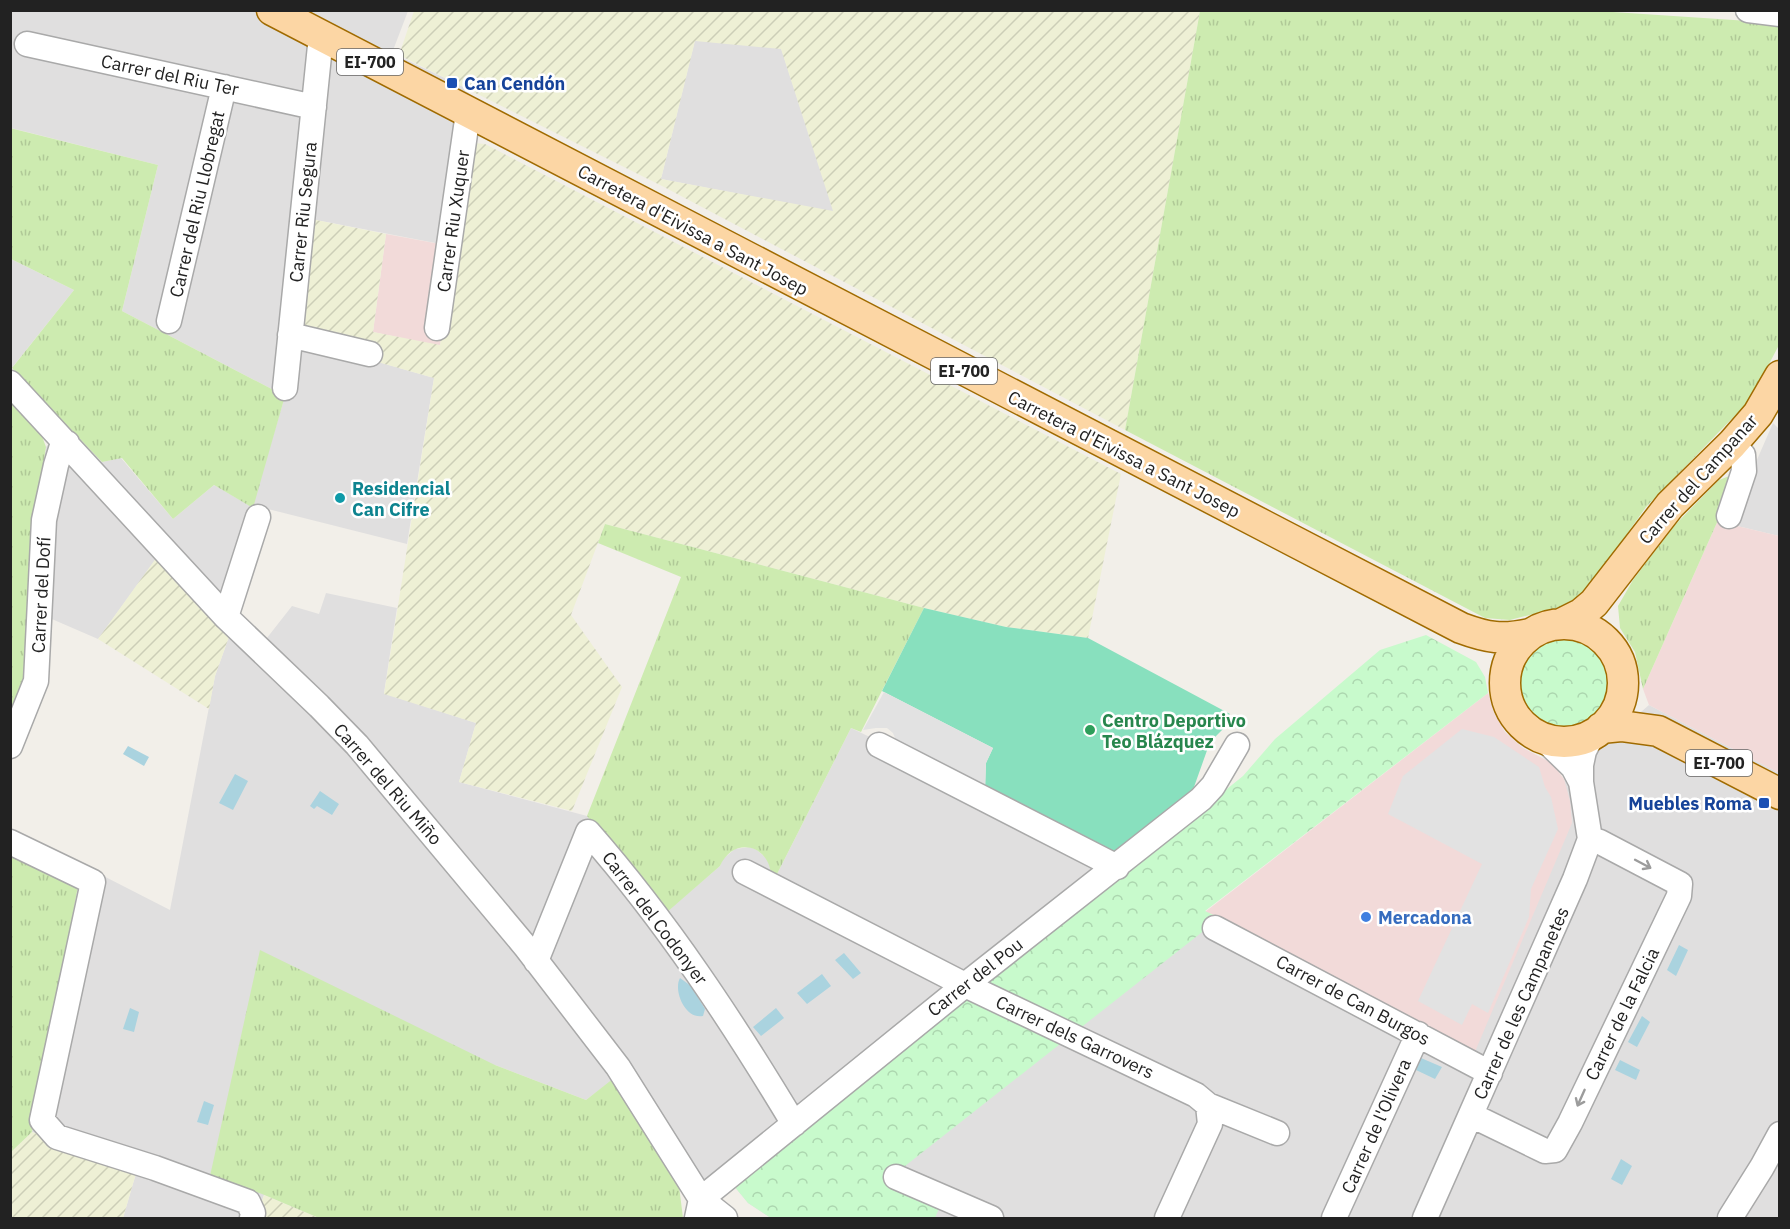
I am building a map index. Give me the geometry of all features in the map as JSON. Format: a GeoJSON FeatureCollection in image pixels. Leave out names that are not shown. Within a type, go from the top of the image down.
{"type":"FeatureCollection","features":[{"type":"Feature","properties":{"kind":"main road","name":"EI-700"},"geometry":{"type":"LineString","coordinates":[[272,10],[468,113]]}},
{"type":"Feature","properties":{"kind":"main road","name":"Carretera d'Eivissa a Sant Josep"},"geometry":{"type":"LineString","coordinates":[[468,113],[1461,628],[1485,637],[1496,638],[1530,634]]}},
{"type":"Feature","properties":{"kind":"main road","name":"Carrer del Campanar"},"geometry":{"type":"LineString","coordinates":[[1561,624],[1587,609],[1670,505],[1732,444],[1758,414],[1779,376]]}},
{"type":"Feature","properties":{"kind":"main road","name":"Carrer del Campanar"},"geometry":{"type":"LineString","coordinates":[[1612,579],[1606,597],[1605,624],[1612,648]]}},
{"type":"Feature","properties":{"kind":"main road","name":"EI-700"},"geometry":{"type":"LineString","coordinates":[[1530,634],[1541,628],[1561,624],[1585,628],[1600,636],[1612,648],[1623,682],[1635,706],[1658,731]]}},
{"type":"Feature","properties":{"kind":"main road","name":"Carretera d'Eivissa a Sant Josep"},"geometry":{"type":"LineString","coordinates":[[1461,628],[1490,656],[1505,684]]}},
{"type":"Feature","properties":{"kind":"main road"},"geometry":{"type":"LineString","coordinates":[[1505,684],[1505,673],[1514,651],[1530,634]]}},
{"type":"Feature","properties":{"kind":"main road"},"geometry":{"type":"LineString","coordinates":[[1597,731],[1617,707],[1622,695],[1623,682]]}},
{"type":"Feature","properties":{"kind":"main road","name":"EI-700"},"geometry":{"type":"LineString","coordinates":[[1505,684],[1509,704],[1519,722],[1544,739],[1564,742],[1621,726],[1658,731],[1777,786]]}},
{"type":"Feature","properties":{"kind":"street"},"geometry":{"type":"LineString","coordinates":[[1748,10],[1779,14]]}},
{"type":"Feature","properties":{"kind":"street","name":"Carrer Riu Segura"},"geometry":{"type":"LineString","coordinates":[[285,388],[321,36]]}},
{"type":"Feature","properties":{"kind":"street","name":"Carrer del Riu Ter"},"geometry":{"type":"LineString","coordinates":[[27,44],[314,107]]}},
{"type":"Feature","properties":{"kind":"street","name":"Carrer del Riu Llobregat"},"geometry":{"type":"LineString","coordinates":[[170,321],[224,87]]}},
{"type":"Feature","properties":{"kind":"street","name":"Carrer Riu Xuquer"},"geometry":{"type":"LineString","coordinates":[[437,328],[468,113]]}},
{"type":"Feature","properties":{"kind":"street"},"geometry":{"type":"LineString","coordinates":[[290,334],[370,354]]}},
{"type":"Feature","properties":{"kind":"street","name":"Carrer del Riu Miño"},"geometry":{"type":"LineString","coordinates":[[10,382],[226,617],[319,705],[357,745],[536,961],[618,1067],[699,1209],[725,1218]]}},
{"type":"Feature","properties":{"kind":"street","name":"Carrer del Dofí"},"geometry":{"type":"LineString","coordinates":[[10,746],[36,681],[44,520],[56,465],[61,449],[67,443]]}},
{"type":"Feature","properties":{"kind":"street"},"geometry":{"type":"LineString","coordinates":[[1729,516],[1744,471],[1743,454],[1732,444]]}},
{"type":"Feature","properties":{"kind":"street"},"geometry":{"type":"LineString","coordinates":[[226,617],[258,517]]}},
{"type":"Feature","properties":{"kind":"street","name":"Carrer de les Campanetes"},"geometry":{"type":"LineString","coordinates":[[1425,1218],[1575,879],[1590,839],[1581,782],[1581,765],[1584,751],[1597,731]]}},
{"type":"Feature","properties":{"kind":"street","name":"Carrer de les Campanetes"},"geometry":{"type":"LineString","coordinates":[[1544,739],[1573,767],[1581,782]]}},
{"type":"Feature","properties":{"kind":"street"},"geometry":{"type":"LineString","coordinates":[[879,745],[1116,867]]}},
{"type":"Feature","properties":{"kind":"street","name":"Carrer del Pou"},"geometry":{"type":"LineString","coordinates":[[699,1209],[794,1124],[964,985],[1201,799],[1214,786],[1237,745]]}},
{"type":"Feature","properties":{"kind":"street","name":"Carrer del Codonyer"},"geometry":{"type":"LineString","coordinates":[[536,961],[588,832],[622,871],[688,957],[742,1037],[794,1124]]}},
{"type":"Feature","properties":{"kind":"street","name":"Carrer de la Falcia"},"geometry":{"type":"LineString","coordinates":[[1471,1115],[1545,1151],[1555,1150],[1679,896],[1680,884],[1590,839]]}},
{"type":"Feature","properties":{"kind":"street"},"geometry":{"type":"LineString","coordinates":[[10,842],[93,882],[42,1120],[57,1137],[155,1168],[248,1202],[253,1213],[252,1218]]}},
{"type":"Feature","properties":{"kind":"street","name":"Carrer dels Garrovers"},"geometry":{"type":"LineString","coordinates":[[745,872],[964,985],[1196,1095],[1208,1105],[1277,1133]]}},
{"type":"Feature","properties":{"kind":"street","name":"Carrer de Can Burgos"},"geometry":{"type":"LineString","coordinates":[[1215,928],[1490,1073]]}},
{"type":"Feature","properties":{"kind":"street","name":"Carrer de l'Olivera"},"geometry":{"type":"LineString","coordinates":[[1334,1218],[1418,1034]]}},
{"type":"Feature","properties":{"kind":"street"},"geometry":{"type":"LineString","coordinates":[[1167,1218],[1210,1124],[1208,1105]]}},
{"type":"Feature","properties":{"kind":"street"},"geometry":{"type":"LineString","coordinates":[[1730,1218],[1762,1167],[1779,1134]]}},
{"type":"Feature","properties":{"kind":"street"},"geometry":{"type":"LineString","coordinates":[[896,1177],[991,1218]]}},
{"type":"Feature","properties":{"kind":"shaded area"},"geometry":{"type":"Polygon","coordinates":[[[11,11],[408,11],[392,53],[468,89],[474,143],[456,247],[311,219],[375,361],[434,378],[407,544],[268,509],[233,612],[159,555],[98,639],[31,610],[36,511],[46,447],[66,422],[102,462],[121,458],[173,519],[214,485],[252,507],[285,396],[122,311],[158,165],[11,128],[11,11]]]}},
{"type":"Feature","properties":{"kind":"shaded area"},"geometry":{"type":"Polygon","coordinates":[[[695,40],[781,48],[834,212],[661,179],[695,40]]]}},
{"type":"Feature","properties":{"kind":"shaded area"},"geometry":{"type":"Polygon","coordinates":[[[386,234],[456,247],[440,346],[373,332],[386,234]]]}},
{"type":"Feature","properties":{"kind":"shaded area"},"geometry":{"type":"Polygon","coordinates":[[[11,259],[74,290],[11,369],[11,259]]]}},
{"type":"Feature","properties":{"kind":"shaded area"},"geometry":{"type":"Polygon","coordinates":[[[1773,423],[1779,429],[1779,536],[1729,524],[1773,423]]]}},
{"type":"Feature","properties":{"kind":"shaded area"},"geometry":{"type":"Polygon","coordinates":[[[1719,518],[1729,524],[1779,536],[1779,773],[1649,705],[1643,689],[1719,518]]]}},
{"type":"Feature","properties":{"kind":"shaded area"},"geometry":{"type":"Polygon","coordinates":[[[326,593],[397,608],[384,693],[476,723],[459,782],[587,816],[665,913],[720,866],[723,859],[735,849],[750,847],[757,850],[768,860],[776,876],[851,728],[991,795],[1205,912],[1572,823],[1564,779],[1649,705],[1779,773],[1779,1218],[771,1218],[748,1203],[734,1186],[679,1186],[614,1079],[586,1100],[495,1065],[264,1195],[256,1218],[123,1218],[137,1170],[32,1132],[82,865],[170,910],[215,676],[230,634],[263,643],[292,606],[319,614],[326,593]]]}},
{"type":"Feature","properties":{"kind":"shaded area"},"geometry":{"type":"Polygon","coordinates":[[[884,692],[993,748],[986,763],[985,792],[897,743],[893,733],[887,728],[863,730],[884,692]]]}},
{"type":"Feature","properties":{"kind":"shaded area"},"geometry":{"type":"Polygon","coordinates":[[[1488,693],[1494,713],[1505,732],[1523,748],[1552,763],[1564,779],[1570,801],[1572,823],[1474,1054],[1205,912],[1488,693]]]}},
{"type":"Feature","properties":{"kind":"shaded area"},"geometry":{"type":"Polygon","coordinates":[[[1462,729],[1494,737],[1539,767],[1545,787],[1551,797],[1558,829],[1531,889],[1529,917],[1488,1013],[1472,1004],[1462,1025],[1418,1001],[1482,864],[1388,814],[1403,776],[1462,729]]]}},
{"type":"Feature","properties":{"kind":"green space"},"geometry":{"type":"Polygon","coordinates":[[[1583,10],[1779,23],[1779,345],[1750,400],[1646,507],[1589,587],[1572,604],[1510,620],[1485,618],[1125,430],[1200,11],[1583,10]]]}},
{"type":"Feature","properties":{"kind":"green space"},"geometry":{"type":"Polygon","coordinates":[[[414,11],[1200,11],[1125,430],[664,187],[399,55],[414,11]],[[695,41],[661,179],[833,211],[781,49],[695,41]]]}},
{"type":"Feature","properties":{"kind":"green space"},"geometry":{"type":"Polygon","coordinates":[[[10,128],[158,165],[122,311],[285,396],[253,508],[214,485],[173,519],[122,458],[102,462],[12,368],[74,290],[11,259],[10,128]]]}},
{"type":"Feature","properties":{"kind":"green space"},"geometry":{"type":"Polygon","coordinates":[[[474,143],[485,144],[1121,474],[1088,638],[1006,627],[924,608],[605,524],[571,615],[622,687],[572,811],[459,782],[476,723],[384,694],[434,378],[374,361],[298,329],[311,219],[386,234],[373,332],[440,345],[474,143]]]}},
{"type":"Feature","properties":{"kind":"green space"},"geometry":{"type":"Polygon","coordinates":[[[11,397],[36,420],[46,447],[36,511],[28,681],[11,722],[11,397]]]}},
{"type":"Feature","properties":{"kind":"green space"},"geometry":{"type":"Polygon","coordinates":[[[1737,473],[1643,689],[1635,652],[1620,628],[1618,606],[1633,580],[1674,526],[1719,480],[1737,473]]]}},
{"type":"Feature","properties":{"kind":"green space"},"geometry":{"type":"Polygon","coordinates":[[[605,524],[924,608],[861,732],[851,728],[776,876],[771,875],[769,864],[764,856],[750,848],[741,847],[733,850],[720,866],[666,913],[587,816],[681,577],[598,543],[605,524]]]}},
{"type":"Feature","properties":{"kind":"green space"},"geometry":{"type":"Polygon","coordinates":[[[159,554],[230,634],[215,676],[209,709],[98,639],[159,554]]]}},
{"type":"Feature","properties":{"kind":"green space","name":"Centro Deportivo Teo Blázquez"},"geometry":{"type":"Polygon","coordinates":[[[924,608],[1006,627],[1088,638],[1230,714],[1225,727],[1210,742],[1194,787],[1187,796],[1114,853],[985,788],[986,763],[993,748],[882,691],[924,608]]]}},
{"type":"Feature","properties":{"kind":"green space"},"geometry":{"type":"Polygon","coordinates":[[[1426,635],[1476,662],[1485,677],[1488,693],[1205,911],[1220,918],[886,1181],[940,1206],[935,1218],[771,1218],[748,1203],[734,1186],[1243,776],[1275,739],[1380,650],[1426,635]]]}},
{"type":"Feature","properties":{"kind":"green space"},"geometry":{"type":"Polygon","coordinates":[[[1565,635],[1583,639],[1599,649],[1609,665],[1613,683],[1609,701],[1599,717],[1583,727],[1565,731],[1547,727],[1531,717],[1521,701],[1517,683],[1521,665],[1531,649],[1547,639],[1565,635]]]}},
{"type":"Feature","properties":{"kind":"green space"},"geometry":{"type":"Polygon","coordinates":[[[11,852],[78,886],[32,1132],[11,1152],[11,852]]]}},
{"type":"Feature","properties":{"kind":"green space"},"geometry":{"type":"Polygon","coordinates":[[[260,950],[495,1065],[586,1100],[614,1078],[679,1186],[683,1218],[319,1218],[262,1194],[210,1176],[260,950]]]}},
{"type":"Feature","properties":{"kind":"green space"},"geometry":{"type":"Polygon","coordinates":[[[32,1132],[137,1170],[123,1218],[11,1218],[11,1152],[32,1132]]]}},
{"type":"Feature","properties":{"kind":"green space"},"geometry":{"type":"Polygon","coordinates":[[[264,1195],[319,1218],[256,1218],[264,1195]]]}},
{"type":"Feature","properties":{"kind":"water"},"geometry":{"type":"Polygon","coordinates":[[[128,746],[149,757],[144,766],[123,754],[128,746]]]}},
{"type":"Feature","properties":{"kind":"water"},"geometry":{"type":"Polygon","coordinates":[[[235,774],[248,781],[233,810],[219,803],[235,774]]]}},
{"type":"Feature","properties":{"kind":"water"},"geometry":{"type":"Polygon","coordinates":[[[320,791],[339,804],[332,815],[317,806],[314,809],[310,806],[320,791]]]}},
{"type":"Feature","properties":{"kind":"water"},"geometry":{"type":"Polygon","coordinates":[[[1679,945],[1688,950],[1676,976],[1667,970],[1679,945]]]}},
{"type":"Feature","properties":{"kind":"water"},"geometry":{"type":"Polygon","coordinates":[[[844,953],[861,973],[853,979],[835,960],[844,953]]]}},
{"type":"Feature","properties":{"kind":"water"},"geometry":{"type":"Polygon","coordinates":[[[822,974],[831,986],[807,1004],[797,993],[822,974]]]}},
{"type":"Feature","properties":{"kind":"water"},"geometry":{"type":"Polygon","coordinates":[[[680,978],[691,986],[705,1009],[703,1016],[691,1013],[682,1003],[678,990],[680,978]]]}},
{"type":"Feature","properties":{"kind":"water"},"geometry":{"type":"Polygon","coordinates":[[[130,1008],[139,1012],[134,1032],[123,1029],[130,1008]]]}},
{"type":"Feature","properties":{"kind":"water"},"geometry":{"type":"Polygon","coordinates":[[[776,1008],[784,1018],[761,1036],[753,1027],[776,1008]]]}},
{"type":"Feature","properties":{"kind":"water"},"geometry":{"type":"Polygon","coordinates":[[[1642,1016],[1650,1022],[1637,1047],[1628,1042],[1642,1016]]]}},
{"type":"Feature","properties":{"kind":"water"},"geometry":{"type":"Polygon","coordinates":[[[1421,1058],[1442,1067],[1435,1079],[1416,1070],[1421,1058]]]}},
{"type":"Feature","properties":{"kind":"water"},"geometry":{"type":"Polygon","coordinates":[[[1620,1060],[1640,1070],[1636,1080],[1615,1070],[1620,1060]]]}},
{"type":"Feature","properties":{"kind":"water"},"geometry":{"type":"Polygon","coordinates":[[[204,1101],[214,1105],[208,1125],[197,1122],[204,1101]]]}},
{"type":"Feature","properties":{"kind":"water"},"geometry":{"type":"Polygon","coordinates":[[[1621,1159],[1632,1166],[1622,1185],[1611,1179],[1621,1159]]]}},
{"type":"Feature","properties":{"kind":"place","name":"Can Cendón"},"geometry":{"type":"Point","coordinates":[452,83]}},
{"type":"Feature","properties":{"kind":"place","name":"Residencial Can Cifre"},"geometry":{"type":"Point","coordinates":[340,498]}},
{"type":"Feature","properties":{"kind":"place","name":"Centro Deportivo Teo Blázquez"},"geometry":{"type":"Point","coordinates":[1090,730]}},
{"type":"Feature","properties":{"kind":"place","name":"Muebles Roma"},"geometry":{"type":"Point","coordinates":[1764,803]}},
{"type":"Feature","properties":{"kind":"place","name":"Mercadona"},"geometry":{"type":"Point","coordinates":[1366,917]}}]}
